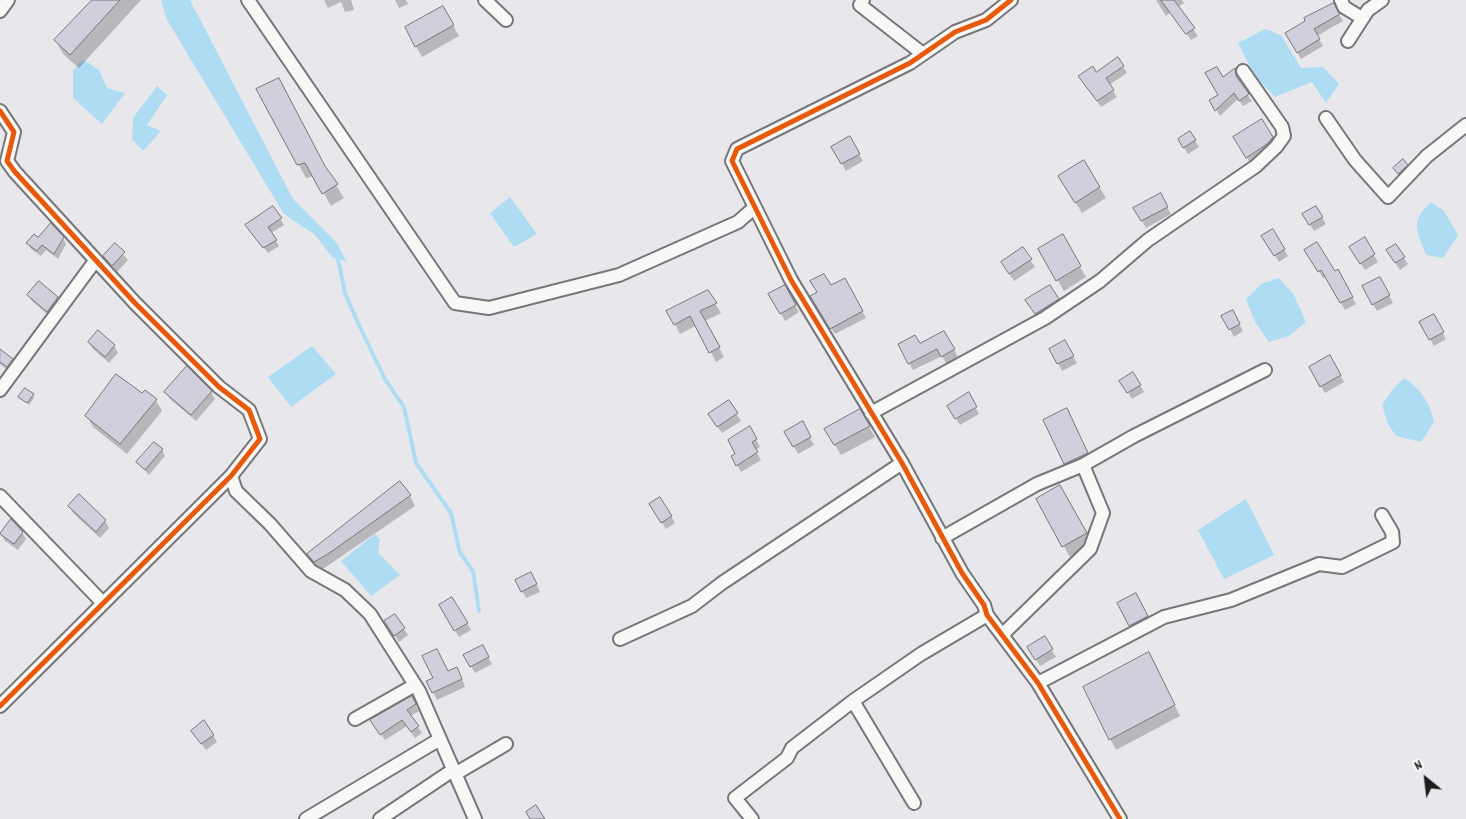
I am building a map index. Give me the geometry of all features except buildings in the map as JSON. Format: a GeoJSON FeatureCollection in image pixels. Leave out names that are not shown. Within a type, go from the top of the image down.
{"type":"FeatureCollection","features":[{"type":"Feature","properties":{"kind":"street"},"geometry":{"type":"LineString","coordinates":[[0,11],[8,0]]}},
{"type":"Feature","properties":{"kind":"street"},"geometry":{"type":"LineString","coordinates":[[248,0],[455,303],[489,308],[619,275],[738,222],[755,207]]}},
{"type":"Feature","properties":{"kind":"street"},"geometry":{"type":"LineString","coordinates":[[485,0],[506,20]]}},
{"type":"Feature","properties":{"kind":"street"},"geometry":{"type":"LineString","coordinates":[[863,0],[860,5],[923,54]]}},
{"type":"Feature","properties":{"kind":"street"},"geometry":{"type":"LineString","coordinates":[[1011,0],[986,20],[955,32],[910,63],[737,149],[732,161],[791,280],[902,463],[962,573],[984,605],[987,615],[1038,683],[1120,819]]}},
{"type":"Feature","properties":{"kind":"street"},"geometry":{"type":"LineString","coordinates":[[1341,0],[1344,7],[1362,18]]}},
{"type":"Feature","properties":{"kind":"street"},"geometry":{"type":"LineString","coordinates":[[1348,41],[1368,10],[1382,0]]}},
{"type":"Feature","properties":{"kind":"street"},"geometry":{"type":"LineString","coordinates":[[871,413],[1045,318],[1100,281],[1148,240],[1256,166],[1276,147],[1284,136],[1282,127],[1243,71]]}},
{"type":"Feature","properties":{"kind":"street"},"geometry":{"type":"LineString","coordinates":[[0,111],[14,132],[7,162],[95,260],[219,388],[249,410],[260,439],[231,476],[102,602],[0,706]]}},
{"type":"Feature","properties":{"kind":"street"},"geometry":{"type":"LineString","coordinates":[[1326,118],[1355,160],[1388,197],[1427,156],[1466,125]]}},
{"type":"Feature","properties":{"kind":"street"},"geometry":{"type":"LineString","coordinates":[[0,390],[95,260]]}},
{"type":"Feature","properties":{"kind":"street"},"geometry":{"type":"LineString","coordinates":[[942,538],[1037,484],[1083,465],[1134,436],[1265,370]]}},
{"type":"Feature","properties":{"kind":"street"},"geometry":{"type":"LineString","coordinates":[[620,639],[692,606],[722,583],[902,463]]}},
{"type":"Feature","properties":{"kind":"street"},"geometry":{"type":"LineString","coordinates":[[1002,635],[1090,549],[1103,514],[1083,465]]}},
{"type":"Feature","properties":{"kind":"street"},"geometry":{"type":"LineString","coordinates":[[231,476],[236,491],[270,524],[311,571],[345,590],[370,614],[415,685],[475,819]]}},
{"type":"Feature","properties":{"kind":"street"},"geometry":{"type":"LineString","coordinates":[[0,496],[102,602]]}},
{"type":"Feature","properties":{"kind":"street"},"geometry":{"type":"LineString","coordinates":[[1038,683],[1164,617],[1231,600],[1319,564],[1342,566],[1393,542],[1392,532],[1382,516]]}},
{"type":"Feature","properties":{"kind":"street"},"geometry":{"type":"LineString","coordinates":[[752,819],[735,798],[788,758],[792,748],[853,701],[921,654],[987,615]]}},
{"type":"Feature","properties":{"kind":"street"},"geometry":{"type":"LineString","coordinates":[[355,719],[415,685]]}},
{"type":"Feature","properties":{"kind":"street"},"geometry":{"type":"LineString","coordinates":[[853,701],[914,803]]}},
{"type":"Feature","properties":{"kind":"street"},"geometry":{"type":"LineString","coordinates":[[306,819],[440,739]]}},
{"type":"Feature","properties":{"kind":"street"},"geometry":{"type":"LineString","coordinates":[[380,819],[454,772],[506,744]]}},
{"type":"Feature","properties":{"kind":"water"},"geometry":{"type":"Polygon","coordinates":[[[161,0],[190,0],[293,199],[336,242],[347,262],[332,257],[315,235],[284,214],[167,20],[161,0]]]}},
{"type":"Feature","properties":{"kind":"water"},"geometry":{"type":"Polygon","coordinates":[[[1265,29],[1281,35],[1301,68],[1323,67],[1339,84],[1326,103],[1312,82],[1275,97],[1254,75],[1238,43],[1265,29]]]}},
{"type":"Feature","properties":{"kind":"water"},"geometry":{"type":"Polygon","coordinates":[[[83,60],[99,70],[107,88],[125,93],[102,124],[73,98],[73,70],[83,60]]]}},
{"type":"Feature","properties":{"kind":"water"},"geometry":{"type":"Polygon","coordinates":[[[157,86],[167,95],[147,125],[161,131],[143,151],[132,139],[133,118],[157,86]]]}},
{"type":"Feature","properties":{"kind":"water"},"geometry":{"type":"Polygon","coordinates":[[[510,197],[537,234],[514,247],[490,213],[510,197]]]}},
{"type":"Feature","properties":{"kind":"water"},"geometry":{"type":"Polygon","coordinates":[[[1431,202],[1444,211],[1458,235],[1443,258],[1426,255],[1418,232],[1417,221],[1431,202]]]}},
{"type":"Feature","properties":{"kind":"water"},"geometry":{"type":"Polygon","coordinates":[[[1279,278],[1294,295],[1306,322],[1289,336],[1269,342],[1255,322],[1246,299],[1261,284],[1279,278]]]}},
{"type":"Feature","properties":{"kind":"water"},"geometry":{"type":"Polygon","coordinates":[[[312,346],[336,374],[291,407],[268,377],[312,346]]]}},
{"type":"Feature","properties":{"kind":"water"},"geometry":{"type":"Polygon","coordinates":[[[1404,378],[1420,392],[1427,403],[1434,422],[1421,442],[1396,436],[1388,424],[1382,405],[1392,390],[1404,378]]]}},
{"type":"Feature","properties":{"kind":"water"},"geometry":{"type":"Polygon","coordinates":[[[1246,499],[1274,555],[1224,579],[1198,530],[1246,499]]]}},
{"type":"Feature","properties":{"kind":"water"},"geometry":{"type":"Polygon","coordinates":[[[375,534],[380,539],[378,553],[400,575],[371,596],[341,561],[375,534]]]}},
{"type":"Feature","properties":{"kind":"waterway"},"geometry":{"type":"LineString","coordinates":[[337,254],[345,293],[357,321],[385,379],[404,407],[416,463],[451,513],[460,553],[473,571],[479,611]]}},
{"type":"Feature","properties":{"kind":"cycle path"},"geometry":{"type":"LineString","coordinates":[[1011,0],[986,20],[955,32],[910,63],[737,149],[732,161],[791,280],[902,463],[962,573],[984,605],[987,615],[1038,683],[1120,819]]}},
{"type":"Feature","properties":{"kind":"cycle path"},"geometry":{"type":"LineString","coordinates":[[0,111],[14,132],[7,161],[15,172],[135,303],[219,387],[249,410],[260,439],[231,476],[0,706]]}}]}
